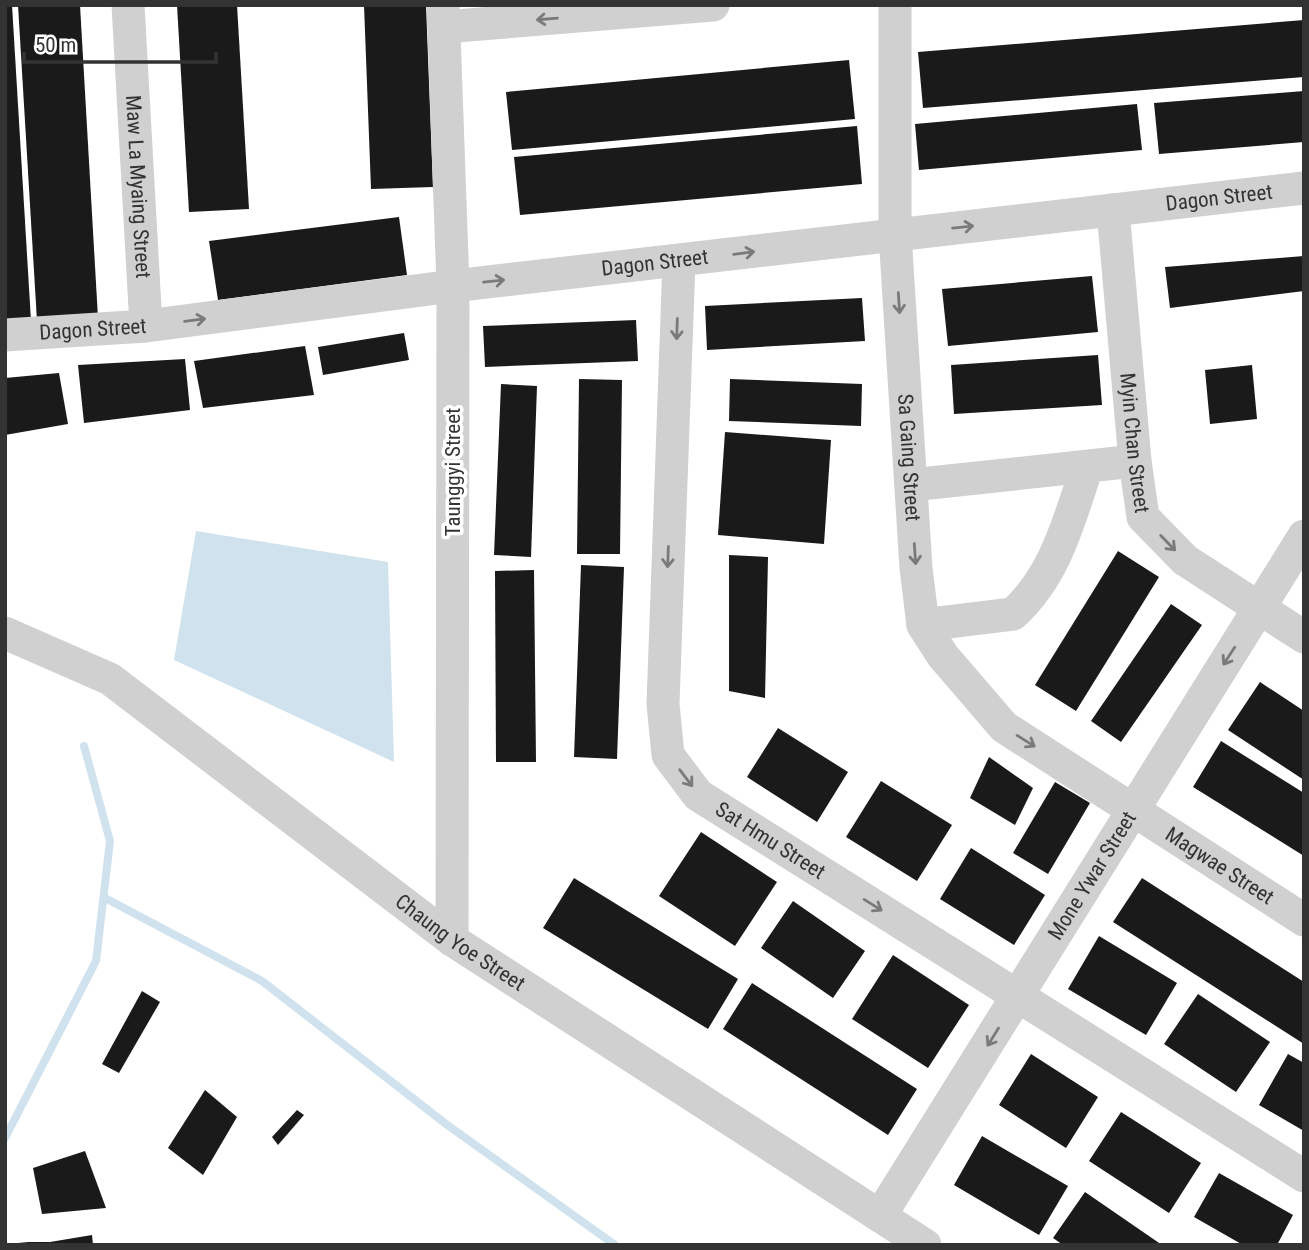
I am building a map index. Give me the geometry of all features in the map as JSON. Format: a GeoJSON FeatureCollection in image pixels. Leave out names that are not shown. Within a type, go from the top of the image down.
{"type":"FeatureCollection","features":[{"type":"Feature","properties":{"kind":"lane","name":"Maw La Myaing Street"},"geometry":{"type":"LineString","coordinates":[[128,5],[146,326]]}},
{"type":"Feature","properties":{"kind":"lane"},"geometry":{"type":"LineString","coordinates":[[443,16],[713,5]]}},
{"type":"Feature","properties":{"kind":"lane","name":"Sa Gaing Street"},"geometry":{"type":"LineString","coordinates":[[895,5],[895,234],[923,625],[943,656],[1004,727],[1135,810]]}},
{"type":"Feature","properties":{"kind":"lane","name":"Taunggyi Street"},"geometry":{"type":"LineString","coordinates":[[443,16],[453,286],[452,940]]}},
{"type":"Feature","properties":{"kind":"lane","name":"Dagon Street"},"geometry":{"type":"LineString","coordinates":[[5,335],[146,326],[453,286],[1304,188]]}},
{"type":"Feature","properties":{"kind":"lane","name":"Myin Chan Street"},"geometry":{"type":"LineString","coordinates":[[1113,210],[1135,461],[1143,517],[1185,560],[1304,637]]}},
{"type":"Feature","properties":{"kind":"lane","name":"Sat Hmu Street"},"geometry":{"type":"LineString","coordinates":[[679,261],[663,704],[668,755],[698,795],[1304,1176]]}},
{"type":"Feature","properties":{"kind":"lane"},"geometry":{"type":"LineString","coordinates":[[911,485],[1135,461]]}},
{"type":"Feature","properties":{"kind":"lane"},"geometry":{"type":"LineString","coordinates":[[923,625],[1013,614],[1048,574],[1087,467]]}},
{"type":"Feature","properties":{"kind":"lane","name":"Mone Ywar Street"},"geometry":{"type":"LineString","coordinates":[[880,1216],[1304,536]]}},
{"type":"Feature","properties":{"kind":"lane","name":"Chaung Yoe Street"},"geometry":{"type":"LineString","coordinates":[[5,632],[110,679],[452,940],[925,1245]]}},
{"type":"Feature","properties":{"kind":"lane","name":"Magwae Street"},"geometry":{"type":"LineString","coordinates":[[1135,810],[1304,920]]}},
{"type":"Feature","properties":{"kind":"water"},"geometry":{"type":"Polygon","coordinates":[[[196,531],[388,562],[394,762],[174,660],[196,531]]]}},
{"type":"Feature","properties":{"kind":"building"},"geometry":{"type":"Polygon","coordinates":[[[5,5],[12,5],[31,321],[5,323],[5,5]]]}},
{"type":"Feature","properties":{"kind":"building"},"geometry":{"type":"Polygon","coordinates":[[[18,5],[80,5],[98,318],[37,321],[18,5]]]}},
{"type":"Feature","properties":{"kind":"building"},"geometry":{"type":"Polygon","coordinates":[[[177,5],[237,5],[249,209],[189,212],[177,5]]]}},
{"type":"Feature","properties":{"kind":"building"},"geometry":{"type":"Polygon","coordinates":[[[364,5],[426,5],[433,187],[371,189],[364,5]]]}},
{"type":"Feature","properties":{"kind":"building"},"geometry":{"type":"Polygon","coordinates":[[[1304,20],[1304,77],[923,108],[918,52],[1304,20]]]}},
{"type":"Feature","properties":{"kind":"building"},"geometry":{"type":"Polygon","coordinates":[[[849,60],[855,119],[512,150],[506,92],[849,60]]]}},
{"type":"Feature","properties":{"kind":"building"},"geometry":{"type":"Polygon","coordinates":[[[1304,91],[1304,142],[1159,154],[1154,103],[1304,91]]]}},
{"type":"Feature","properties":{"kind":"building"},"geometry":{"type":"Polygon","coordinates":[[[1137,104],[1142,150],[919,170],[915,124],[1137,104]]]}},
{"type":"Feature","properties":{"kind":"building"},"geometry":{"type":"Polygon","coordinates":[[[857,126],[862,184],[520,215],[514,157],[857,126]]]}},
{"type":"Feature","properties":{"kind":"building"},"geometry":{"type":"Polygon","coordinates":[[[399,217],[407,275],[218,300],[209,241],[399,217]]]}},
{"type":"Feature","properties":{"kind":"building"},"geometry":{"type":"Polygon","coordinates":[[[1304,256],[1304,291],[1170,308],[1165,267],[1304,256]]]}},
{"type":"Feature","properties":{"kind":"building"},"geometry":{"type":"Polygon","coordinates":[[[1092,276],[1098,332],[948,346],[942,289],[1092,276]]]}},
{"type":"Feature","properties":{"kind":"building"},"geometry":{"type":"Polygon","coordinates":[[[862,298],[865,341],[707,350],[705,306],[862,298]]]}},
{"type":"Feature","properties":{"kind":"building"},"geometry":{"type":"Polygon","coordinates":[[[636,320],[638,361],[485,367],[483,326],[636,320]]]}},
{"type":"Feature","properties":{"kind":"building"},"geometry":{"type":"Polygon","coordinates":[[[404,333],[409,360],[323,375],[318,347],[404,333]]]}},
{"type":"Feature","properties":{"kind":"building"},"geometry":{"type":"Polygon","coordinates":[[[305,346],[314,395],[203,408],[194,361],[305,346]]]}},
{"type":"Feature","properties":{"kind":"building"},"geometry":{"type":"Polygon","coordinates":[[[1098,355],[1102,405],[954,414],[951,365],[1098,355]]]}},
{"type":"Feature","properties":{"kind":"building"},"geometry":{"type":"Polygon","coordinates":[[[185,359],[190,410],[84,423],[78,365],[185,359]]]}},
{"type":"Feature","properties":{"kind":"building"},"geometry":{"type":"Polygon","coordinates":[[[1252,365],[1257,419],[1210,424],[1205,370],[1252,365]]]}},
{"type":"Feature","properties":{"kind":"building"},"geometry":{"type":"Polygon","coordinates":[[[59,373],[68,424],[5,435],[5,378],[59,373]]]}},
{"type":"Feature","properties":{"kind":"building"},"geometry":{"type":"Polygon","coordinates":[[[579,379],[622,380],[620,554],[577,554],[579,379]]]}},
{"type":"Feature","properties":{"kind":"building"},"geometry":{"type":"Polygon","coordinates":[[[730,379],[862,384],[861,426],[729,421],[730,379]]]}},
{"type":"Feature","properties":{"kind":"building"},"geometry":{"type":"Polygon","coordinates":[[[501,384],[537,386],[531,557],[494,555],[501,384]]]}},
{"type":"Feature","properties":{"kind":"building"},"geometry":{"type":"Polygon","coordinates":[[[725,432],[831,440],[824,544],[718,535],[725,432]]]}},
{"type":"Feature","properties":{"kind":"building"},"geometry":{"type":"Polygon","coordinates":[[[1118,551],[1159,577],[1076,711],[1035,685],[1118,551]]]}},
{"type":"Feature","properties":{"kind":"building"},"geometry":{"type":"Polygon","coordinates":[[[729,555],[768,557],[765,698],[729,691],[729,555]]]}},
{"type":"Feature","properties":{"kind":"building"},"geometry":{"type":"Polygon","coordinates":[[[581,565],[624,567],[617,759],[574,757],[581,565]]]}},
{"type":"Feature","properties":{"kind":"building"},"geometry":{"type":"Polygon","coordinates":[[[534,570],[536,762],[496,762],[495,571],[534,570]]]}},
{"type":"Feature","properties":{"kind":"building"},"geometry":{"type":"Polygon","coordinates":[[[1171,604],[1202,625],[1121,742],[1091,721],[1171,604]]]}},
{"type":"Feature","properties":{"kind":"building"},"geometry":{"type":"Polygon","coordinates":[[[1260,682],[1304,711],[1304,780],[1228,730],[1260,682]]]}},
{"type":"Feature","properties":{"kind":"building"},"geometry":{"type":"Polygon","coordinates":[[[778,728],[848,772],[817,822],[747,777],[778,728]]]}},
{"type":"Feature","properties":{"kind":"building"},"geometry":{"type":"Polygon","coordinates":[[[1221,741],[1304,793],[1304,856],[1193,787],[1221,741]]]}},
{"type":"Feature","properties":{"kind":"building"},"geometry":{"type":"Polygon","coordinates":[[[989,757],[1033,788],[1015,825],[970,798],[989,757]]]}},
{"type":"Feature","properties":{"kind":"building"},"geometry":{"type":"Polygon","coordinates":[[[881,781],[952,825],[917,881],[846,837],[881,781]]]}},
{"type":"Feature","properties":{"kind":"building"},"geometry":{"type":"Polygon","coordinates":[[[1055,782],[1090,803],[1048,874],[1013,853],[1055,782]]]}},
{"type":"Feature","properties":{"kind":"building"},"geometry":{"type":"Polygon","coordinates":[[[701,832],[777,882],[735,946],[659,896],[701,832]]]}},
{"type":"Feature","properties":{"kind":"building"},"geometry":{"type":"Polygon","coordinates":[[[971,848],[1045,895],[1014,945],[940,899],[971,848]]]}},
{"type":"Feature","properties":{"kind":"building"},"geometry":{"type":"Polygon","coordinates":[[[574,878],[738,979],[708,1029],[543,928],[574,878]]]}},
{"type":"Feature","properties":{"kind":"building"},"geometry":{"type":"Polygon","coordinates":[[[1142,878],[1304,982],[1304,1044],[1113,922],[1142,878]]]}},
{"type":"Feature","properties":{"kind":"building"},"geometry":{"type":"Polygon","coordinates":[[[793,901],[865,951],[833,998],[761,948],[793,901]]]}},
{"type":"Feature","properties":{"kind":"building"},"geometry":{"type":"Polygon","coordinates":[[[1099,936],[1177,983],[1146,1035],[1068,989],[1099,936]]]}},
{"type":"Feature","properties":{"kind":"building"},"geometry":{"type":"Polygon","coordinates":[[[893,955],[969,1005],[928,1068],[852,1019],[893,955]]]}},
{"type":"Feature","properties":{"kind":"building"},"geometry":{"type":"Polygon","coordinates":[[[752,983],[917,1089],[888,1135],[723,1029],[752,983]]]}},
{"type":"Feature","properties":{"kind":"building"},"geometry":{"type":"Polygon","coordinates":[[[142,991],[160,1002],[119,1073],[102,1064],[142,991]]]}},
{"type":"Feature","properties":{"kind":"building"},"geometry":{"type":"Polygon","coordinates":[[[1198,994],[1270,1042],[1236,1092],[1164,1044],[1198,994]]]}},
{"type":"Feature","properties":{"kind":"building"},"geometry":{"type":"Polygon","coordinates":[[[1031,1054],[1098,1097],[1066,1148],[999,1105],[1031,1054]]]}},
{"type":"Feature","properties":{"kind":"building"},"geometry":{"type":"Polygon","coordinates":[[[1288,1054],[1304,1063],[1304,1131],[1259,1105],[1288,1054]]]}},
{"type":"Feature","properties":{"kind":"building"},"geometry":{"type":"Polygon","coordinates":[[[205,1090],[237,1117],[203,1175],[168,1148],[205,1090]]]}},
{"type":"Feature","properties":{"kind":"building"},"geometry":{"type":"Polygon","coordinates":[[[297,1110],[304,1115],[278,1145],[272,1137],[297,1110]]]}},
{"type":"Feature","properties":{"kind":"building"},"geometry":{"type":"Polygon","coordinates":[[[1121,1112],[1201,1163],[1169,1213],[1089,1161],[1121,1112]]]}},
{"type":"Feature","properties":{"kind":"building"},"geometry":{"type":"Polygon","coordinates":[[[982,1136],[1068,1186],[1039,1235],[954,1185],[982,1136]]]}},
{"type":"Feature","properties":{"kind":"building"},"geometry":{"type":"Polygon","coordinates":[[[85,1151],[106,1208],[42,1214],[33,1168],[85,1151]]]}},
{"type":"Feature","properties":{"kind":"building"},"geometry":{"type":"Polygon","coordinates":[[[1219,1173],[1293,1215],[1277,1245],[1243,1245],[1194,1217],[1219,1173]]]}},
{"type":"Feature","properties":{"kind":"building"},"geometry":{"type":"Polygon","coordinates":[[[1085,1192],[1162,1245],[1063,1245],[1053,1238],[1085,1192]]]}},
{"type":"Feature","properties":{"kind":"building"},"geometry":{"type":"Polygon","coordinates":[[[92,1235],[93,1245],[50,1245],[50,1242],[92,1235]]]}},
{"type":"Feature","properties":{"kind":"building"},"geometry":{"type":"Polygon","coordinates":[[[18,1242],[50,1242],[49,1245],[18,1242]]]}},
{"type":"Feature","properties":{"kind":"waterway"},"geometry":{"type":"LineString","coordinates":[[5,1138],[96,961],[110,841],[84,746]]}},
{"type":"Feature","properties":{"kind":"waterway"},"geometry":{"type":"LineString","coordinates":[[105,898],[262,981],[446,1124],[615,1245]]}}]}
